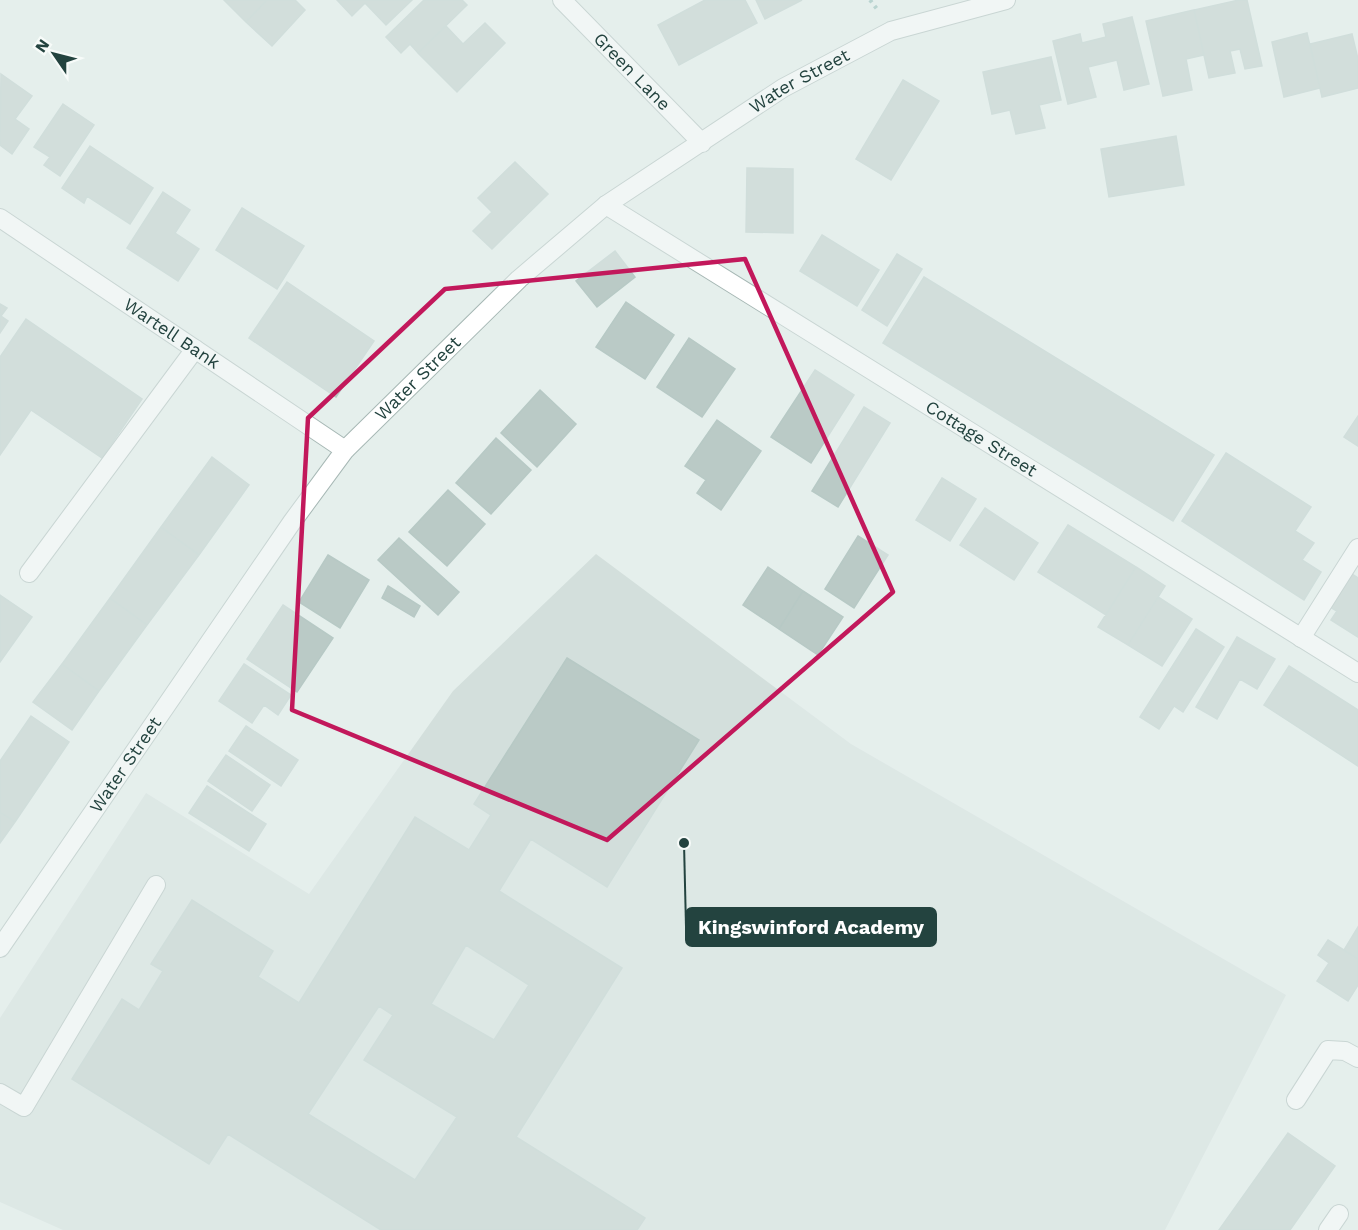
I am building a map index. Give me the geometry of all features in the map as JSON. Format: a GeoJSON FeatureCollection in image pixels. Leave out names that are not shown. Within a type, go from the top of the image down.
{"type":"FeatureCollection","features":[{"type":"Feature","properties":{"kind":"street","name":"Green Lane"},"geometry":{"type":"LineString","coordinates":[[562,0],[702,143]]}},
{"type":"Feature","properties":{"kind":"street","name":"Water Street"},"geometry":{"type":"LineString","coordinates":[[0,948],[292,522],[345,450],[519,279],[606,205],[783,88],[891,31],[1006,0]]}},
{"type":"Feature","properties":{"kind":"street","name":"Cottage Street"},"geometry":{"type":"LineString","coordinates":[[606,205],[1358,673]]}},
{"type":"Feature","properties":{"kind":"street","name":"Wartell Bank"},"geometry":{"type":"LineString","coordinates":[[0,218],[345,450]]}},
{"type":"Feature","properties":{"kind":"street"},"geometry":{"type":"LineString","coordinates":[[29,573],[195,349]]}},
{"type":"Feature","properties":{"kind":"street"},"geometry":{"type":"LineString","coordinates":[[1301,638],[1358,548]]}},
{"type":"Feature","properties":{"kind":"street"},"geometry":{"type":"LineString","coordinates":[[0,1093],[24,1107],[156,885]]}},
{"type":"Feature","properties":{"kind":"street"},"geometry":{"type":"LineString","coordinates":[[1296,1100],[1328,1050],[1345,1051],[1358,1058]]}},
{"type":"Feature","properties":{"kind":"street"},"geometry":{"type":"LineString","coordinates":[[1328,1230],[1339,1214]]}},
{"type":"Feature","properties":{"kind":"highlighted area"},"geometry":{"type":"Polygon","coordinates":[[[745,259],[893,592],[607,840],[292,710],[308,418],[445,289],[745,259]]]}},
{"type":"Feature","properties":{"kind":"shaded area"},"geometry":{"type":"Polygon","coordinates":[[[596,554],[851,744],[1286,995],[1165,1230],[63,1230],[0,1202],[0,1018],[146,793],[309,894],[453,691],[596,554]]]}},
{"type":"Feature","properties":{"kind":"building"},"geometry":{"type":"Polygon","coordinates":[[[224,0],[267,0],[246,22],[224,0]]]}},
{"type":"Feature","properties":{"kind":"building"},"geometry":{"type":"Polygon","coordinates":[[[267,0],[295,0],[305,10],[272,46],[246,22],[267,0]]]}},
{"type":"Feature","properties":{"kind":"building"},"geometry":{"type":"Polygon","coordinates":[[[337,0],[412,0],[386,25],[365,3],[352,16],[337,0]]]}},
{"type":"Feature","properties":{"kind":"building"},"geometry":{"type":"Polygon","coordinates":[[[424,0],[462,0],[467,5],[418,53],[410,44],[401,53],[386,37],[424,0]]]}},
{"type":"Feature","properties":{"kind":"building"},"geometry":{"type":"Polygon","coordinates":[[[705,0],[745,0],[757,23],[679,65],[658,25],[705,0]]]}},
{"type":"Feature","properties":{"kind":"building"},"geometry":{"type":"Polygon","coordinates":[[[756,0],[802,0],[765,19],[756,0]]]}},
{"type":"Feature","properties":{"kind":"building"},"geometry":{"type":"Polygon","coordinates":[[[1247,0],[1262,66],[1245,69],[1240,49],[1230,51],[1235,73],[1209,78],[1194,10],[1247,0]]]}},
{"type":"Feature","properties":{"kind":"building"},"geometry":{"type":"Polygon","coordinates":[[[1194,10],[1204,55],[1186,59],[1192,90],[1163,96],[1146,21],[1194,10]]]}},
{"type":"Feature","properties":{"kind":"building"},"geometry":{"type":"Polygon","coordinates":[[[1132,17],[1149,84],[1124,90],[1117,60],[1088,67],[1096,97],[1068,104],[1053,41],[1080,34],[1082,43],[1106,37],[1103,24],[1132,17]]]}},
{"type":"Feature","properties":{"kind":"building"},"geometry":{"type":"Polygon","coordinates":[[[485,23],[505,43],[457,92],[418,53],[446,26],[463,44],[485,23]]]}},
{"type":"Feature","properties":{"kind":"building"},"geometry":{"type":"Polygon","coordinates":[[[1307,33],[1320,88],[1284,97],[1272,42],[1307,33]]]}},
{"type":"Feature","properties":{"kind":"building"},"geometry":{"type":"Polygon","coordinates":[[[1352,34],[1358,59],[1358,88],[1322,97],[1310,44],[1352,34]]]}},
{"type":"Feature","properties":{"kind":"building"},"geometry":{"type":"Polygon","coordinates":[[[1051,57],[1061,100],[1039,105],[1045,128],[1016,134],[1010,110],[992,114],[983,72],[1051,57]]]}},
{"type":"Feature","properties":{"kind":"building"},"geometry":{"type":"Polygon","coordinates":[[[1,74],[32,96],[15,119],[29,129],[12,154],[0,145],[1,74]]]}},
{"type":"Feature","properties":{"kind":"building"},"geometry":{"type":"Polygon","coordinates":[[[903,80],[939,101],[891,180],[856,159],[903,80]]]}},
{"type":"Feature","properties":{"kind":"building"},"geometry":{"type":"Polygon","coordinates":[[[63,104],[94,125],[60,176],[44,165],[50,157],[34,147],[63,104]]]}},
{"type":"Feature","properties":{"kind":"building"},"geometry":{"type":"Polygon","coordinates":[[[1176,136],[1184,185],[1109,197],[1101,149],[1176,136]]]}},
{"type":"Feature","properties":{"kind":"building"},"geometry":{"type":"Polygon","coordinates":[[[90,146],[153,188],[130,224],[87,196],[84,203],[62,188],[90,146]]]}},
{"type":"Feature","properties":{"kind":"building"},"geometry":{"type":"Polygon","coordinates":[[[515,162],[548,194],[492,249],[473,231],[492,212],[478,198],[515,162]]]}},
{"type":"Feature","properties":{"kind":"building"},"geometry":{"type":"Polygon","coordinates":[[[747,168],[793,169],[793,233],[746,232],[747,168]]]}},
{"type":"Feature","properties":{"kind":"building"},"geometry":{"type":"Polygon","coordinates":[[[163,192],[190,210],[175,233],[199,249],[178,281],[127,248],[163,192]]]}},
{"type":"Feature","properties":{"kind":"building"},"geometry":{"type":"Polygon","coordinates":[[[242,208],[304,246],[277,289],[216,250],[242,208]]]}},
{"type":"Feature","properties":{"kind":"building"},"geometry":{"type":"Polygon","coordinates":[[[822,235],[879,270],[857,306],[800,271],[822,235]]]}},
{"type":"Feature","properties":{"kind":"building"},"geometry":{"type":"Polygon","coordinates":[[[615,251],[635,277],[597,307],[576,281],[615,251]]]}},
{"type":"Feature","properties":{"kind":"building"},"geometry":{"type":"Polygon","coordinates":[[[897,254],[922,269],[887,326],[862,310],[897,254]]]}},
{"type":"Feature","properties":{"kind":"building"},"geometry":{"type":"Polygon","coordinates":[[[924,277],[1214,455],[1173,521],[883,343],[924,277]]]}},
{"type":"Feature","properties":{"kind":"building"},"geometry":{"type":"Polygon","coordinates":[[[287,282],[374,341],[336,397],[249,338],[287,282]]]}},
{"type":"Feature","properties":{"kind":"building"},"geometry":{"type":"Polygon","coordinates":[[[626,302],[674,335],[645,379],[596,347],[626,302]]]}},
{"type":"Feature","properties":{"kind":"building"},"geometry":{"type":"Polygon","coordinates":[[[0,304],[7,308],[1,316],[8,321],[0,333],[0,304]]]}},
{"type":"Feature","properties":{"kind":"building"},"geometry":{"type":"Polygon","coordinates":[[[26,319],[142,399],[102,458],[31,410],[0,455],[0,357],[26,319]]]}},
{"type":"Feature","properties":{"kind":"building"},"geometry":{"type":"Polygon","coordinates":[[[689,338],[735,369],[702,417],[657,387],[689,338]]]}},
{"type":"Feature","properties":{"kind":"building"},"geometry":{"type":"Polygon","coordinates":[[[815,370],[854,395],[811,463],[771,437],[815,370]]]}},
{"type":"Feature","properties":{"kind":"building"},"geometry":{"type":"Polygon","coordinates":[[[540,390],[576,424],[537,467],[501,433],[540,390]]]}},
{"type":"Feature","properties":{"kind":"building"},"geometry":{"type":"Polygon","coordinates":[[[864,407],[890,423],[838,507],[812,491],[864,407]]]}},
{"type":"Feature","properties":{"kind":"building"},"geometry":{"type":"Polygon","coordinates":[[[1358,416],[1358,446],[1344,437],[1358,416]]]}},
{"type":"Feature","properties":{"kind":"building"},"geometry":{"type":"Polygon","coordinates":[[[717,420],[761,451],[721,510],[697,493],[706,480],[685,466],[717,420]]]}},
{"type":"Feature","properties":{"kind":"building"},"geometry":{"type":"Polygon","coordinates":[[[496,438],[531,470],[491,514],[456,483],[496,438]]]}},
{"type":"Feature","properties":{"kind":"building"},"geometry":{"type":"Polygon","coordinates":[[[1226,453],[1311,507],[1295,531],[1314,543],[1302,560],[1321,572],[1304,600],[1182,521],[1226,453]]]}},
{"type":"Feature","properties":{"kind":"building"},"geometry":{"type":"Polygon","coordinates":[[[212,457],[249,485],[199,555],[161,527],[212,457]]]}},
{"type":"Feature","properties":{"kind":"building"},"geometry":{"type":"Polygon","coordinates":[[[942,478],[976,499],[950,541],[916,520],[942,478]]]}},
{"type":"Feature","properties":{"kind":"building"},"geometry":{"type":"Polygon","coordinates":[[[448,490],[485,524],[447,566],[409,532],[448,490]]]}},
{"type":"Feature","properties":{"kind":"building"},"geometry":{"type":"Polygon","coordinates":[[[985,508],[1038,543],[1014,580],[960,545],[985,508]]]}},
{"type":"Feature","properties":{"kind":"building"},"geometry":{"type":"Polygon","coordinates":[[[1068,525],[1136,567],[1106,615],[1038,572],[1068,525]]]}},
{"type":"Feature","properties":{"kind":"building"},"geometry":{"type":"Polygon","coordinates":[[[161,527],[199,555],[147,625],[110,598],[161,527]]]}},
{"type":"Feature","properties":{"kind":"building"},"geometry":{"type":"Polygon","coordinates":[[[858,536],[888,555],[854,608],[825,589],[858,536]]]}},
{"type":"Feature","properties":{"kind":"building"},"geometry":{"type":"Polygon","coordinates":[[[399,538],[459,592],[438,615],[378,560],[399,538]]]}},
{"type":"Feature","properties":{"kind":"building"},"geometry":{"type":"Polygon","coordinates":[[[328,555],[369,580],[340,628],[299,602],[328,555]]]}},
{"type":"Feature","properties":{"kind":"building"},"geometry":{"type":"Polygon","coordinates":[[[768,567],[803,591],[779,629],[743,605],[768,567]]]}},
{"type":"Feature","properties":{"kind":"building"},"geometry":{"type":"Polygon","coordinates":[[[1136,567],[1165,586],[1128,645],[1098,627],[1136,567]]]}},
{"type":"Feature","properties":{"kind":"building"},"geometry":{"type":"Polygon","coordinates":[[[1349,572],[1358,578],[1358,637],[1331,620],[1337,611],[1328,606],[1349,572]]]}},
{"type":"Feature","properties":{"kind":"building"},"geometry":{"type":"Polygon","coordinates":[[[388,586],[420,606],[414,617],[382,598],[388,586]]]}},
{"type":"Feature","properties":{"kind":"building"},"geometry":{"type":"Polygon","coordinates":[[[803,591],[843,617],[818,655],[779,629],[803,591]]]}},
{"type":"Feature","properties":{"kind":"building"},"geometry":{"type":"Polygon","coordinates":[[[0,595],[32,617],[0,662],[0,595]]]}},
{"type":"Feature","properties":{"kind":"building"},"geometry":{"type":"Polygon","coordinates":[[[1158,597],[1192,619],[1162,666],[1128,645],[1158,597]]]}},
{"type":"Feature","properties":{"kind":"building"},"geometry":{"type":"Polygon","coordinates":[[[110,598],[147,625],[99,691],[62,664],[110,598]]]}},
{"type":"Feature","properties":{"kind":"building"},"geometry":{"type":"Polygon","coordinates":[[[283,605],[333,638],[297,692],[247,659],[283,605]]]}},
{"type":"Feature","properties":{"kind":"building"},"geometry":{"type":"Polygon","coordinates":[[[1196,629],[1224,647],[1183,712],[1174,706],[1159,729],[1140,717],[1196,629]]]}},
{"type":"Feature","properties":{"kind":"building"},"geometry":{"type":"Polygon","coordinates":[[[1237,637],[1275,659],[1257,689],[1240,679],[1217,719],[1196,707],[1237,637]]]}},
{"type":"Feature","properties":{"kind":"building"},"geometry":{"type":"Polygon","coordinates":[[[567,658],[699,740],[607,887],[531,839],[499,891],[622,968],[516,1137],[645,1218],[637,1230],[381,1230],[228,1134],[209,1164],[72,1079],[122,999],[139,1010],[163,971],[151,964],[192,900],[273,951],[258,977],[299,1003],[415,817],[469,850],[491,815],[474,804],[567,658]],[[466,945],[431,1004],[494,1040],[529,985],[466,945]],[[379,1006],[308,1114],[415,1180],[457,1117],[364,1060],[393,1015],[379,1006]]]}},
{"type":"Feature","properties":{"kind":"building"},"geometry":{"type":"Polygon","coordinates":[[[62,664],[99,691],[72,730],[33,702],[62,664]]]}},
{"type":"Feature","properties":{"kind":"building"},"geometry":{"type":"Polygon","coordinates":[[[244,664],[291,695],[278,715],[264,705],[252,723],[219,701],[244,664]]]}},
{"type":"Feature","properties":{"kind":"building"},"geometry":{"type":"Polygon","coordinates":[[[1289,666],[1358,710],[1358,766],[1264,705],[1289,666]]]}},
{"type":"Feature","properties":{"kind":"building"},"geometry":{"type":"Polygon","coordinates":[[[31,716],[69,742],[15,822],[0,812],[0,761],[31,716]]]}},
{"type":"Feature","properties":{"kind":"building"},"geometry":{"type":"Polygon","coordinates":[[[246,726],[298,760],[281,786],[229,751],[246,726]]]}},
{"type":"Feature","properties":{"kind":"building"},"geometry":{"type":"Polygon","coordinates":[[[226,755],[270,785],[252,811],[208,781],[226,755]]]}},
{"type":"Feature","properties":{"kind":"building"},"geometry":{"type":"Polygon","coordinates":[[[207,786],[266,824],[249,851],[189,813],[207,786]]]}},
{"type":"Feature","properties":{"kind":"building"},"geometry":{"type":"Polygon","coordinates":[[[0,812],[15,822],[0,843],[0,812]]]}},
{"type":"Feature","properties":{"kind":"building"},"geometry":{"type":"Polygon","coordinates":[[[1358,927],[1358,959],[1344,950],[1358,927]]]}},
{"type":"Feature","properties":{"kind":"building"},"geometry":{"type":"Polygon","coordinates":[[[1328,940],[1358,959],[1358,985],[1348,1001],[1317,981],[1329,963],[1318,955],[1328,940]]]}},
{"type":"Feature","properties":{"kind":"building"},"geometry":{"type":"Polygon","coordinates":[[[1288,1133],[1335,1166],[1290,1230],[1219,1230],[1288,1133]]]}},
{"type":"Feature","properties":{"kind":"place","name":"Kingswinford Academy"},"geometry":{"type":"Point","coordinates":[684,843]}}]}
